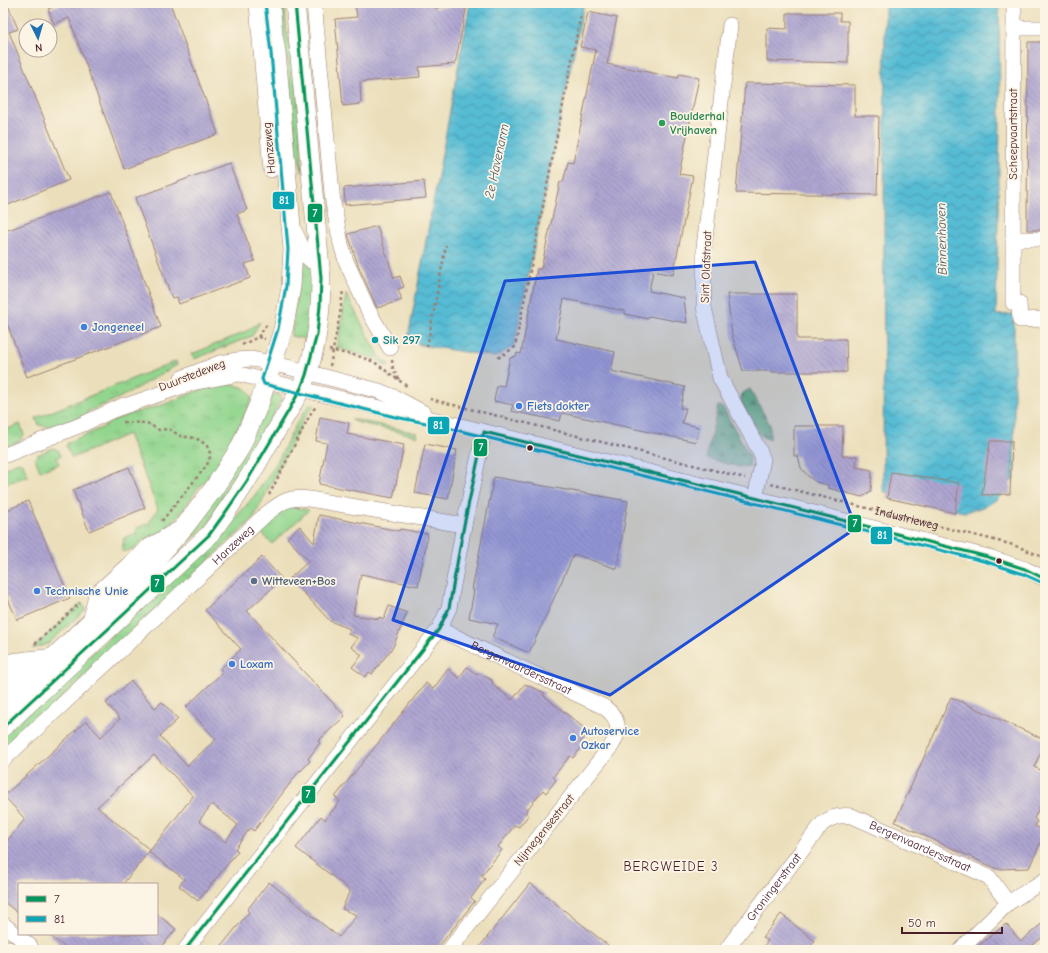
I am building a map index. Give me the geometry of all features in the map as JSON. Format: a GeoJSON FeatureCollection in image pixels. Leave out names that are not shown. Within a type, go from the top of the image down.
{"type":"FeatureCollection","features":[{"type":"Feature","properties":{"kind":"main road","name":"Hanzeweg"},"geometry":{"type":"LineString","coordinates":[[3,704],[56,656],[157,558],[185,526],[214,488],[240,448],[259,404],[283,330],[290,287],[293,249],[276,52],[272,34],[270,3]]}},
{"type":"Feature","properties":{"kind":"main road","name":"Hanzeweg"},"geometry":{"type":"LineString","coordinates":[[3,727],[209,535],[230,508],[252,473],[304,380],[318,332],[321,278],[295,3]]}},
{"type":"Feature","properties":{"kind":"street","name":"Hanzeweg"},"geometry":{"type":"LineString","coordinates":[[257,3],[271,170]]}},
{"type":"Feature","properties":{"kind":"street"},"geometry":{"type":"LineString","coordinates":[[314,3],[332,203],[341,244],[346,261],[368,310],[390,348]]}},
{"type":"Feature","properties":{"kind":"street","name":"Scheepvaartstraat"},"geometry":{"type":"LineString","coordinates":[[1014,3],[1013,303],[1019,303],[1020,320],[1045,320]]}},
{"type":"Feature","properties":{"kind":"street","name":"Sint Olafstraat"},"geometry":{"type":"LineString","coordinates":[[730,25],[704,247],[704,307],[720,378],[763,460],[756,498]]}},
{"type":"Feature","properties":{"kind":"street"},"geometry":{"type":"LineString","coordinates":[[1014,28],[1045,28]]}},
{"type":"Feature","properties":{"kind":"street","name":"Hanzeweg"},"geometry":{"type":"LineString","coordinates":[[292,226],[306,256],[313,262],[319,262]]}},
{"type":"Feature","properties":{"kind":"street"},"geometry":{"type":"LineString","coordinates":[[1013,240],[1045,240]]}},
{"type":"Feature","properties":{"kind":"street","name":"Duurstedeweg"},"geometry":{"type":"LineString","coordinates":[[3,456],[83,424],[116,415],[165,385],[220,362],[252,359],[270,372]]}},
{"type":"Feature","properties":{"kind":"street","name":"Industrieweg"},"geometry":{"type":"LineString","coordinates":[[270,372],[304,380],[327,378],[388,394],[437,420]]}},
{"type":"Feature","properties":{"kind":"street","name":"Industrieweg"},"geometry":{"type":"LineString","coordinates":[[304,380],[323,394],[396,412],[437,420],[756,498],[1001,561],[1025,569],[1045,579]]}},
{"type":"Feature","properties":{"kind":"street"},"geometry":{"type":"LineString","coordinates":[[185,950],[439,629],[449,608],[464,525],[484,432]]}},
{"type":"Feature","properties":{"kind":"street"},"geometry":{"type":"LineString","coordinates":[[265,514],[276,505],[284,501],[300,498],[464,525]]}},
{"type":"Feature","properties":{"kind":"street","name":"Hanzeweg"},"geometry":{"type":"LineString","coordinates":[[3,760],[265,514]]}},
{"type":"Feature","properties":{"kind":"street","name":"Hanzeweg"},"geometry":{"type":"LineString","coordinates":[[96,594],[148,547],[185,526]]}},
{"type":"Feature","properties":{"kind":"street"},"geometry":{"type":"LineString","coordinates":[[90,623],[96,594]]}},
{"type":"Feature","properties":{"kind":"street","name":"Bergenvaardersstraat"},"geometry":{"type":"LineString","coordinates":[[439,629],[604,707]]}},
{"type":"Feature","properties":{"kind":"street"},"geometry":{"type":"LineString","coordinates":[[3,662],[56,656]]}},
{"type":"Feature","properties":{"kind":"street"},"geometry":{"type":"LineString","coordinates":[[3,682],[28,659]]}},
{"type":"Feature","properties":{"kind":"street","name":"Nijmegensestraat"},"geometry":{"type":"LineString","coordinates":[[449,950],[612,745],[618,734],[617,724],[613,714],[604,707]]}},
{"type":"Feature","properties":{"kind":"street","name":"Bergenvaardersstraat"},"geometry":{"type":"LineString","coordinates":[[822,824],[828,819],[840,815],[852,816],[989,877],[1008,903]]}},
{"type":"Feature","properties":{"kind":"street","name":"Groningerstraat"},"geometry":{"type":"LineString","coordinates":[[726,950],[822,824]]}},
{"type":"Feature","properties":{"kind":"street"},"geometry":{"type":"LineString","coordinates":[[960,950],[1008,903],[1045,880]]}},
{"type":"Feature","properties":{"kind":"street"},"geometry":{"type":"LineString","coordinates":[[3,924],[25,942],[32,950]]}},
{"type":"Feature","properties":{"kind":"street"},"geometry":{"type":"LineString","coordinates":[[3,947],[11,950]]}},
{"type":"Feature","properties":{"kind":"path"},"geometry":{"type":"LineString","coordinates":[[498,358],[515,347],[582,14]]}},
{"type":"Feature","properties":{"kind":"path"},"geometry":{"type":"LineString","coordinates":[[427,347],[446,245]]}},
{"type":"Feature","properties":{"kind":"path"},"geometry":{"type":"LineString","coordinates":[[327,378],[334,351],[344,285]]}},
{"type":"Feature","properties":{"kind":"path"},"geometry":{"type":"LineString","coordinates":[[258,337],[270,318]]}},
{"type":"Feature","properties":{"kind":"path"},"geometry":{"type":"LineString","coordinates":[[390,348],[393,369],[399,381]]}},
{"type":"Feature","properties":{"kind":"path"},"geometry":{"type":"LineString","coordinates":[[334,351],[358,356],[374,362],[412,390]]}},
{"type":"Feature","properties":{"kind":"path"},"geometry":{"type":"LineString","coordinates":[[265,514],[266,503],[273,486],[312,410],[320,403],[323,394]]}},
{"type":"Feature","properties":{"kind":"path","name":"Industrieweg"},"geometry":{"type":"LineString","coordinates":[[424,398],[1010,544],[1045,558]]}},
{"type":"Feature","properties":{"kind":"path"},"geometry":{"type":"LineString","coordinates":[[116,415],[147,423],[159,430],[170,429],[182,437],[190,437],[200,440],[207,446],[210,458],[207,465],[160,524]]}},
{"type":"Feature","properties":{"kind":"path"},"geometry":{"type":"LineString","coordinates":[[28,659],[28,651],[83,599],[96,594]]}},
{"type":"Feature","properties":{"kind":"highlighted area"},"geometry":{"type":"Polygon","coordinates":[[[755,262],[856,528],[610,695],[393,620],[505,281],[755,262]]]}},
{"type":"Feature","properties":{"kind":"green space"},"geometry":{"type":"Polygon","coordinates":[[[277,3],[284,3],[287,34],[296,67],[303,173],[296,149],[288,63],[280,34],[277,3]]]}},
{"type":"Feature","properties":{"kind":"green space"},"geometry":{"type":"Polygon","coordinates":[[[302,261],[305,261],[314,272],[310,340],[291,336],[302,261]]]}},
{"type":"Feature","properties":{"kind":"green space"},"geometry":{"type":"Polygon","coordinates":[[[346,294],[382,360],[390,365],[387,367],[376,359],[337,348],[346,294]]]}},
{"type":"Feature","properties":{"kind":"green space"},"geometry":{"type":"Polygon","coordinates":[[[260,322],[252,336],[194,359],[192,354],[245,332],[260,322]]]}},
{"type":"Feature","properties":{"kind":"green space"},"geometry":{"type":"Polygon","coordinates":[[[176,361],[177,365],[119,398],[87,412],[87,414],[53,428],[39,425],[36,418],[176,361]]]}},
{"type":"Feature","properties":{"kind":"green space"},"geometry":{"type":"Polygon","coordinates":[[[230,384],[241,387],[249,392],[252,399],[223,460],[213,474],[197,489],[184,509],[165,531],[143,540],[134,549],[122,552],[124,538],[136,533],[137,528],[149,523],[158,509],[128,434],[72,458],[66,446],[69,442],[104,427],[112,421],[133,413],[163,405],[213,385],[230,384]]]}},
{"type":"Feature","properties":{"kind":"green space"},"geometry":{"type":"Polygon","coordinates":[[[750,389],[770,425],[770,439],[764,438],[760,435],[741,402],[741,394],[750,389]]]}},
{"type":"Feature","properties":{"kind":"green space"},"geometry":{"type":"Polygon","coordinates":[[[277,394],[281,396],[281,400],[266,429],[223,496],[209,523],[3,717],[3,711],[146,578],[271,396],[277,394]]]}},
{"type":"Feature","properties":{"kind":"green space"},"geometry":{"type":"Polygon","coordinates":[[[312,403],[314,405],[305,417],[253,519],[3,752],[3,736],[213,541],[238,515],[267,477],[278,460],[302,415],[312,403]]]}},
{"type":"Feature","properties":{"kind":"green space"},"geometry":{"type":"Polygon","coordinates":[[[718,406],[723,408],[750,457],[749,466],[739,467],[706,458],[718,406]]]}},
{"type":"Feature","properties":{"kind":"green space"},"geometry":{"type":"Polygon","coordinates":[[[352,419],[417,433],[416,437],[352,421],[352,419]]]}},
{"type":"Feature","properties":{"kind":"green space"},"geometry":{"type":"Polygon","coordinates":[[[20,424],[24,435],[20,441],[3,448],[3,431],[20,424]]]}},
{"type":"Feature","properties":{"kind":"green space"},"geometry":{"type":"Polygon","coordinates":[[[53,448],[58,450],[61,456],[57,458],[59,464],[40,471],[35,458],[37,455],[53,448]]]}},
{"type":"Feature","properties":{"kind":"green space"},"geometry":{"type":"Polygon","coordinates":[[[18,462],[23,464],[28,476],[5,484],[3,479],[3,469],[18,462]]]}},
{"type":"Feature","properties":{"kind":"green space"},"geometry":{"type":"Polygon","coordinates":[[[287,506],[309,510],[272,544],[260,531],[287,506]]]}},
{"type":"Feature","properties":{"kind":"green space"},"geometry":{"type":"Polygon","coordinates":[[[81,603],[86,609],[48,644],[32,649],[81,603]]]}},
{"type":"Feature","properties":{"kind":"water","name":"2e Havenarm"},"geometry":{"type":"Polygon","coordinates":[[[470,3],[584,3],[514,346],[496,357],[420,345],[408,338],[470,3]]]}},
{"type":"Feature","properties":{"kind":"water","name":"Binnenhaven"},"geometry":{"type":"Polygon","coordinates":[[[885,3],[999,3],[1000,122],[996,315],[1014,314],[1014,478],[1000,496],[994,501],[982,507],[964,512],[896,496],[883,491],[885,3]]]}},
{"type":"Feature","properties":{"kind":"building"},"geometry":{"type":"Polygon","coordinates":[[[3,3],[7,3],[18,29],[9,32],[18,54],[18,58],[20,58],[69,180],[3,207],[3,3]]]}},
{"type":"Feature","properties":{"kind":"building"},"geometry":{"type":"Polygon","coordinates":[[[64,3],[170,3],[218,134],[124,169],[69,18],[58,22],[58,18],[52,18],[48,9],[64,3]]]}},
{"type":"Feature","properties":{"kind":"building"},"geometry":{"type":"Polygon","coordinates":[[[355,3],[435,3],[435,8],[467,5],[455,64],[419,67],[420,77],[360,82],[361,104],[343,106],[335,19],[357,17],[355,3]]]}},
{"type":"Feature","properties":{"kind":"building"},"geometry":{"type":"Polygon","coordinates":[[[588,12],[617,18],[607,64],[678,78],[679,74],[699,78],[679,174],[693,176],[673,275],[653,271],[649,291],[684,298],[687,323],[649,316],[648,319],[625,314],[625,311],[564,299],[556,339],[615,352],[611,371],[685,387],[680,408],[686,408],[682,423],[699,427],[696,442],[562,413],[560,421],[511,411],[513,405],[494,401],[497,385],[504,386],[510,358],[516,356],[517,353],[521,354],[537,269],[541,269],[560,182],[563,182],[568,162],[573,163],[596,50],[580,47],[588,12]]]}},
{"type":"Feature","properties":{"kind":"building"},"geometry":{"type":"Polygon","coordinates":[[[787,13],[840,13],[840,21],[848,21],[848,63],[767,61],[767,28],[787,29],[787,13]]]}},
{"type":"Feature","properties":{"kind":"building"},"geometry":{"type":"Polygon","coordinates":[[[1028,42],[1045,42],[1045,230],[1027,230],[1028,42]]]}},
{"type":"Feature","properties":{"kind":"building"},"geometry":{"type":"Polygon","coordinates":[[[745,83],[855,85],[855,116],[879,116],[877,195],[736,193],[745,83]]]}},
{"type":"Feature","properties":{"kind":"building"},"geometry":{"type":"Polygon","coordinates":[[[229,163],[247,210],[237,214],[255,261],[245,264],[250,278],[179,304],[177,297],[172,298],[135,198],[229,163]]]}},
{"type":"Feature","properties":{"kind":"building"},"geometry":{"type":"Polygon","coordinates":[[[424,181],[426,198],[345,205],[344,188],[424,181]]]}},
{"type":"Feature","properties":{"kind":"building"},"geometry":{"type":"Polygon","coordinates":[[[111,192],[161,327],[27,377],[3,313],[3,232],[111,192]]]}},
{"type":"Feature","properties":{"kind":"building"},"geometry":{"type":"Polygon","coordinates":[[[377,226],[394,278],[400,276],[404,287],[398,289],[402,300],[377,308],[358,265],[348,234],[377,226]]]}},
{"type":"Feature","properties":{"kind":"building"},"geometry":{"type":"Polygon","coordinates":[[[727,294],[797,294],[797,339],[846,339],[847,372],[743,371],[732,335],[727,294]]]}},
{"type":"Feature","properties":{"kind":"building"},"geometry":{"type":"Polygon","coordinates":[[[320,417],[349,423],[347,434],[404,445],[393,498],[319,484],[327,443],[316,441],[320,417]]]}},
{"type":"Feature","properties":{"kind":"building"},"geometry":{"type":"Polygon","coordinates":[[[794,426],[843,426],[842,456],[857,456],[856,467],[872,470],[871,491],[862,497],[828,488],[828,485],[816,482],[809,477],[801,468],[798,456],[794,456],[794,426]]]}},
{"type":"Feature","properties":{"kind":"building"},"geometry":{"type":"Polygon","coordinates":[[[990,441],[1012,441],[1010,494],[982,495],[990,441]]]}},
{"type":"Feature","properties":{"kind":"building"},"geometry":{"type":"Polygon","coordinates":[[[425,444],[457,450],[448,499],[415,493],[425,444]]]}},
{"type":"Feature","properties":{"kind":"building"},"geometry":{"type":"Polygon","coordinates":[[[129,467],[145,508],[89,531],[73,490],[129,467]]]}},
{"type":"Feature","properties":{"kind":"building"},"geometry":{"type":"Polygon","coordinates":[[[891,472],[959,483],[955,513],[887,498],[891,472]]]}},
{"type":"Feature","properties":{"kind":"building"},"geometry":{"type":"Polygon","coordinates":[[[494,477],[628,501],[617,569],[574,554],[529,653],[492,637],[498,624],[469,618],[474,590],[472,590],[494,477]]]}},
{"type":"Feature","properties":{"kind":"building"},"geometry":{"type":"Polygon","coordinates":[[[28,501],[70,598],[17,620],[3,587],[3,512],[28,501]]]}},
{"type":"Feature","properties":{"kind":"building"},"geometry":{"type":"Polygon","coordinates":[[[319,515],[399,531],[400,529],[428,534],[418,586],[361,574],[353,615],[379,619],[379,617],[384,619],[389,606],[407,613],[393,647],[372,674],[369,672],[365,677],[352,667],[362,655],[351,647],[358,638],[348,634],[350,629],[330,621],[290,578],[309,561],[287,538],[300,526],[314,543],[319,515]]]}},
{"type":"Feature","properties":{"kind":"building"},"geometry":{"type":"Polygon","coordinates":[[[262,557],[282,579],[247,611],[345,716],[318,741],[320,743],[308,759],[310,761],[301,771],[300,770],[254,831],[250,828],[235,849],[238,851],[198,901],[179,886],[184,879],[149,852],[193,796],[154,755],[97,807],[150,850],[124,883],[18,883],[18,913],[3,901],[3,846],[25,819],[4,796],[86,721],[101,737],[120,719],[106,703],[131,681],[155,708],[162,702],[178,719],[160,736],[187,766],[216,739],[186,707],[223,672],[220,669],[241,649],[205,610],[262,557]],[[212,804],[199,821],[225,842],[238,825],[212,804]]]}},
{"type":"Feature","properties":{"kind":"building"},"geometry":{"type":"Polygon","coordinates":[[[467,667],[477,675],[478,673],[492,680],[493,685],[512,700],[525,684],[545,693],[543,695],[589,732],[580,743],[583,746],[573,758],[570,756],[553,777],[556,780],[546,793],[543,790],[525,812],[529,815],[519,827],[515,825],[498,847],[502,850],[481,876],[485,879],[471,898],[475,901],[436,950],[218,950],[249,912],[247,910],[269,882],[339,937],[357,915],[342,909],[350,890],[296,848],[321,816],[325,820],[340,801],[335,797],[426,683],[433,689],[448,669],[459,678],[467,667]]]}},
{"type":"Feature","properties":{"kind":"building"},"geometry":{"type":"Polygon","coordinates":[[[951,697],[1045,740],[1034,767],[1045,772],[1045,794],[1034,819],[1037,821],[1035,826],[1045,831],[1045,833],[1029,868],[997,869],[895,822],[951,697]]]}},
{"type":"Feature","properties":{"kind":"building"},"geometry":{"type":"Polygon","coordinates":[[[530,883],[614,950],[477,950],[530,883]]]}},
{"type":"Feature","properties":{"kind":"building"},"geometry":{"type":"Polygon","coordinates":[[[781,914],[815,941],[808,950],[761,950],[768,941],[763,937],[781,914]]]}},
{"type":"Feature","properties":{"kind":"building"},"geometry":{"type":"Polygon","coordinates":[[[158,915],[176,929],[159,950],[68,950],[49,935],[158,935],[158,915]]]}},
{"type":"Feature","properties":{"kind":"building"},"geometry":{"type":"Polygon","coordinates":[[[1045,921],[1045,935],[1028,949],[1029,950],[973,950],[1006,924],[1021,941],[1045,921]]]}},
{"type":"Feature","properties":{"kind":"transit line","name":"81"},"geometry":{"type":"LineString","coordinates":[[265,3],[271,53],[288,249],[286,286],[278,329],[262,379],[264,384],[754,503],[987,562],[1023,574],[1043,583]]}},
{"type":"Feature","properties":{"kind":"transit line","name":"7"},"geometry":{"type":"LineString","coordinates":[[3,727],[209,535],[247,481],[301,388],[317,334],[321,278],[295,3]]}},
{"type":"Feature","properties":{"kind":"transit line","name":"7"},"geometry":{"type":"LineString","coordinates":[[185,950],[439,629],[449,608],[464,525],[484,432],[988,557],[1025,569],[1045,579]]}},
{"type":"Feature","properties":{"kind":"place","name":"Boulderhal Vrijhaven"},"geometry":{"type":"Point","coordinates":[662,123]}},
{"type":"Feature","properties":{"kind":"place","name":"Jongeneel"},"geometry":{"type":"Point","coordinates":[84,327]}},
{"type":"Feature","properties":{"kind":"place","name":"Sik 297"},"geometry":{"type":"Point","coordinates":[375,340]}},
{"type":"Feature","properties":{"kind":"place","name":"Fiets dokter"},"geometry":{"type":"Point","coordinates":[519,406]}},
{"type":"Feature","properties":{"kind":"place","name":"Witteveen+Bos"},"geometry":{"type":"Point","coordinates":[254,581]}},
{"type":"Feature","properties":{"kind":"place","name":"Technische Unie"},"geometry":{"type":"Point","coordinates":[37,591]}},
{"type":"Feature","properties":{"kind":"place","name":"Loxam"},"geometry":{"type":"Point","coordinates":[232,664]}},
{"type":"Feature","properties":{"kind":"place","name":"Autoservice Ozkar"},"geometry":{"type":"Point","coordinates":[573,738]}},
{"type":"Feature","properties":{"kind":"district","name":"BERGWEIDE 3"},"geometry":{"type":"Point","coordinates":[671,866]}}]}
